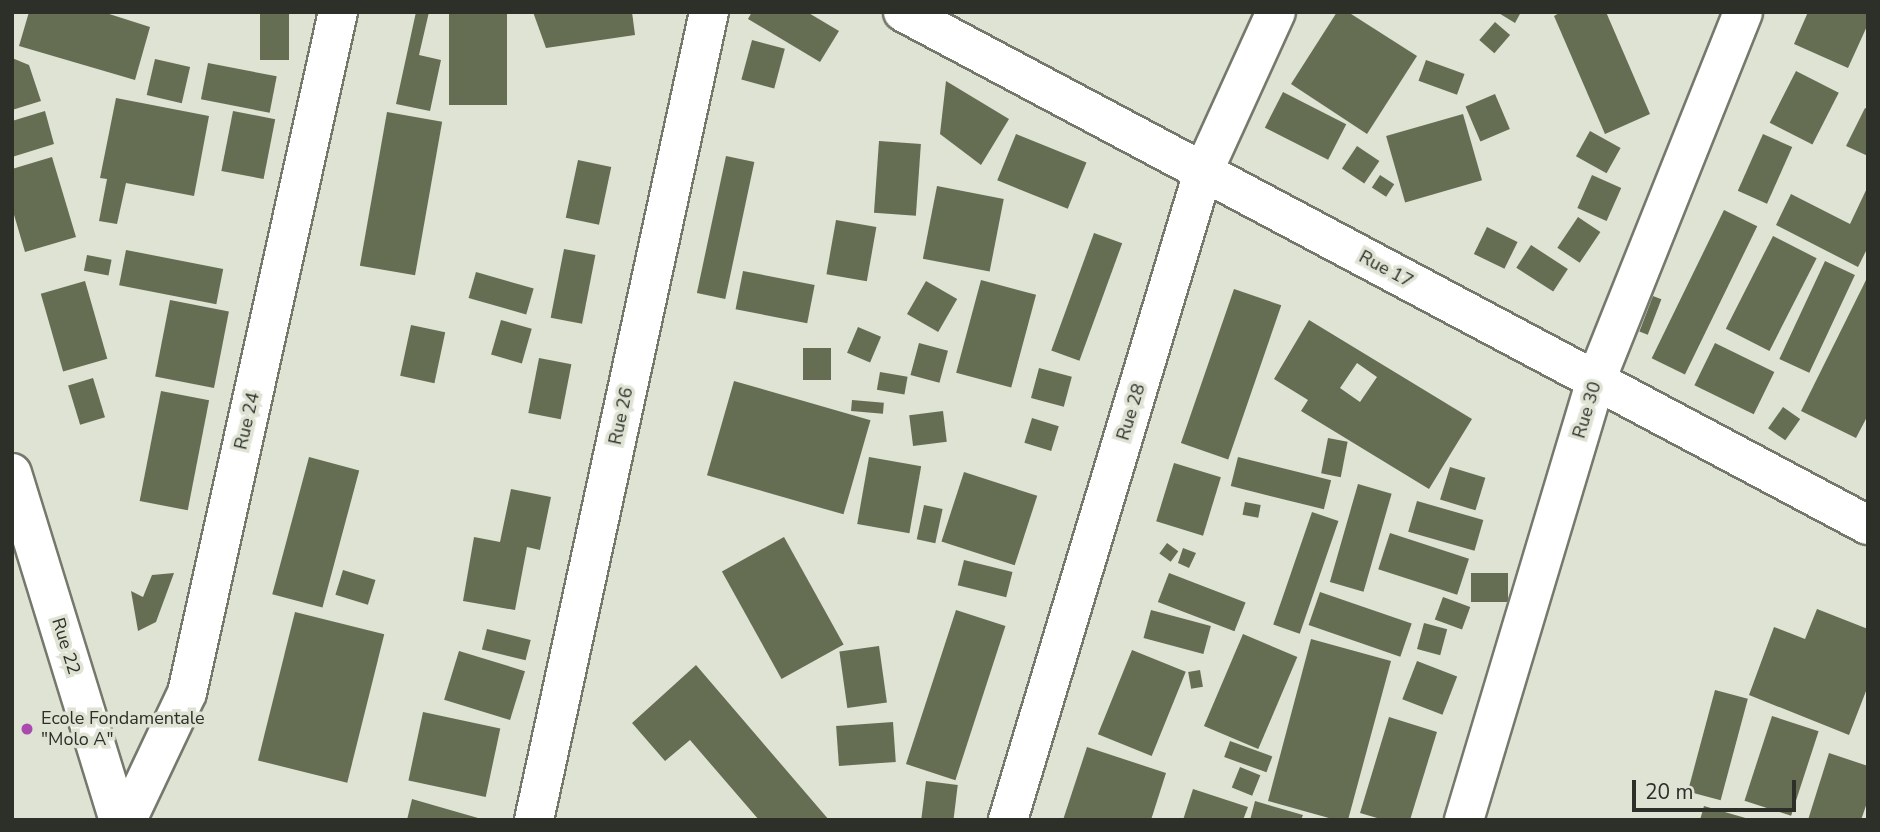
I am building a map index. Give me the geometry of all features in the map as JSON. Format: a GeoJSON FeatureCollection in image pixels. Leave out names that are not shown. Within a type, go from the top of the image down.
{"type":"FeatureCollection","features":[{"type":"Feature","properties":{"kind":"street","name":"Rue 24"},"geometry":{"type":"LineString","coordinates":[[127,820],[187,693],[338,12]]}},
{"type":"Feature","properties":{"kind":"street","name":"Rue 26"},"geometry":{"type":"LineString","coordinates":[[534,820],[709,12]]}},
{"type":"Feature","properties":{"kind":"street","name":"Rue 17"},"geometry":{"type":"LineString","coordinates":[[903,12],[1868,525]]}},
{"type":"Feature","properties":{"kind":"street","name":"Rue 28"},"geometry":{"type":"LineString","coordinates":[[1008,820],[1203,172],[1276,12]]}},
{"type":"Feature","properties":{"kind":"street","name":"Rue 30"},"geometry":{"type":"LineString","coordinates":[[1464,820],[1596,380],[1743,12]]}},
{"type":"Feature","properties":{"kind":"street","name":"Rue 22"},"geometry":{"type":"LineString","coordinates":[[12,473],[119,820]]}},
{"type":"Feature","properties":{"kind":"building"},"geometry":{"type":"Polygon","coordinates":[[[29,12],[103,12],[150,27],[135,80],[19,46],[29,12]]]}},
{"type":"Feature","properties":{"kind":"building"},"geometry":{"type":"Polygon","coordinates":[[[260,12],[289,12],[289,60],[260,60],[260,12]]]}},
{"type":"Feature","properties":{"kind":"building"},"geometry":{"type":"Polygon","coordinates":[[[416,12],[429,12],[419,55],[441,60],[430,111],[396,104],[416,12]]]}},
{"type":"Feature","properties":{"kind":"building"},"geometry":{"type":"Polygon","coordinates":[[[449,12],[507,12],[507,105],[449,105],[449,12]]]}},
{"type":"Feature","properties":{"kind":"building"},"geometry":{"type":"Polygon","coordinates":[[[533,12],[632,12],[635,35],[546,48],[533,12]]]}},
{"type":"Feature","properties":{"kind":"building"},"geometry":{"type":"Polygon","coordinates":[[[752,12],[807,12],[839,31],[820,62],[748,19],[752,12]]]}},
{"type":"Feature","properties":{"kind":"building"},"geometry":{"type":"Polygon","coordinates":[[[1337,12],[1348,12],[1417,56],[1367,134],[1291,84],[1337,12]]]}},
{"type":"Feature","properties":{"kind":"building"},"geometry":{"type":"Polygon","coordinates":[[[1497,12],[1521,12],[1515,23],[1497,12]]]}},
{"type":"Feature","properties":{"kind":"building"},"geometry":{"type":"Polygon","coordinates":[[[1561,12],[1606,12],[1650,114],[1605,134],[1554,16],[1561,12]]]}},
{"type":"Feature","properties":{"kind":"building"},"geometry":{"type":"Polygon","coordinates":[[[1808,12],[1868,12],[1868,24],[1848,68],[1794,44],[1808,12]]]}},
{"type":"Feature","properties":{"kind":"building"},"geometry":{"type":"Polygon","coordinates":[[[1495,22],[1510,35],[1494,53],[1479,40],[1495,22]]]}},
{"type":"Feature","properties":{"kind":"building"},"geometry":{"type":"Polygon","coordinates":[[[752,40],[785,49],[774,88],[741,80],[752,40]]]}},
{"type":"Feature","properties":{"kind":"building"},"geometry":{"type":"Polygon","coordinates":[[[12,58],[29,65],[41,101],[12,110],[12,58]]]}},
{"type":"Feature","properties":{"kind":"building"},"geometry":{"type":"Polygon","coordinates":[[[155,59],[190,67],[182,103],[147,95],[155,59]]]}},
{"type":"Feature","properties":{"kind":"building"},"geometry":{"type":"Polygon","coordinates":[[[1426,60],[1465,74],[1457,95],[1418,81],[1426,60]]]}},
{"type":"Feature","properties":{"kind":"building"},"geometry":{"type":"Polygon","coordinates":[[[208,63],[277,76],[270,113],[201,99],[208,63]]]}},
{"type":"Feature","properties":{"kind":"building"},"geometry":{"type":"Polygon","coordinates":[[[1796,71],[1839,93],[1812,144],[1770,123],[1796,71]]]}},
{"type":"Feature","properties":{"kind":"building"},"geometry":{"type":"Polygon","coordinates":[[[946,81],[1009,119],[981,165],[940,134],[946,81]]]}},
{"type":"Feature","properties":{"kind":"building"},"geometry":{"type":"Polygon","coordinates":[[[1283,92],[1346,124],[1328,160],[1265,128],[1283,92]]]}},
{"type":"Feature","properties":{"kind":"building"},"geometry":{"type":"Polygon","coordinates":[[[1495,94],[1510,129],[1480,141],[1466,107],[1495,94]]]}},
{"type":"Feature","properties":{"kind":"building"},"geometry":{"type":"Polygon","coordinates":[[[116,98],[209,116],[194,196],[126,183],[117,224],[99,221],[107,179],[100,178],[116,98]]]}},
{"type":"Feature","properties":{"kind":"building"},"geometry":{"type":"Polygon","coordinates":[[[1865,108],[1868,109],[1868,156],[1846,146],[1865,108]]]}},
{"type":"Feature","properties":{"kind":"building"},"geometry":{"type":"Polygon","coordinates":[[[45,111],[54,144],[12,157],[12,121],[45,111]]]}},
{"type":"Feature","properties":{"kind":"building"},"geometry":{"type":"Polygon","coordinates":[[[233,111],[275,119],[264,179],[221,171],[233,111]]]}},
{"type":"Feature","properties":{"kind":"building"},"geometry":{"type":"Polygon","coordinates":[[[387,112],[442,122],[415,275],[360,266],[387,112]]]}},
{"type":"Feature","properties":{"kind":"building"},"geometry":{"type":"Polygon","coordinates":[[[1463,114],[1482,180],[1405,202],[1386,136],[1463,114]]]}},
{"type":"Feature","properties":{"kind":"building"},"geometry":{"type":"Polygon","coordinates":[[[1590,131],[1621,148],[1607,173],[1576,156],[1590,131]]]}},
{"type":"Feature","properties":{"kind":"building"},"geometry":{"type":"Polygon","coordinates":[[[1016,134],[1086,162],[1068,209],[997,180],[1016,134]]]}},
{"type":"Feature","properties":{"kind":"building"},"geometry":{"type":"Polygon","coordinates":[[[1763,134],[1792,147],[1767,204],[1738,191],[1763,134]]]}},
{"type":"Feature","properties":{"kind":"building"},"geometry":{"type":"Polygon","coordinates":[[[879,141],[921,144],[916,216],[874,213],[879,141]]]}},
{"type":"Feature","properties":{"kind":"building"},"geometry":{"type":"Polygon","coordinates":[[[1357,146],[1379,161],[1364,183],[1342,168],[1357,146]]]}},
{"type":"Feature","properties":{"kind":"building"},"geometry":{"type":"Polygon","coordinates":[[[726,156],[754,162],[725,299],[697,293],[726,156]]]}},
{"type":"Feature","properties":{"kind":"building"},"geometry":{"type":"Polygon","coordinates":[[[52,157],[76,237],[25,252],[12,208],[12,169],[52,157]]]}},
{"type":"Feature","properties":{"kind":"building"},"geometry":{"type":"Polygon","coordinates":[[[578,160],[611,167],[599,225],[566,218],[578,160]]]}},
{"type":"Feature","properties":{"kind":"building"},"geometry":{"type":"Polygon","coordinates":[[[1380,175],[1394,184],[1386,197],[1372,188],[1380,175]]]}},
{"type":"Feature","properties":{"kind":"building"},"geometry":{"type":"Polygon","coordinates":[[[1592,175],[1621,188],[1607,221],[1577,208],[1592,175]]]}},
{"type":"Feature","properties":{"kind":"building"},"geometry":{"type":"Polygon","coordinates":[[[937,186],[1004,199],[990,272],[923,259],[937,186]]]}},
{"type":"Feature","properties":{"kind":"building"},"geometry":{"type":"Polygon","coordinates":[[[1868,186],[1868,247],[1858,267],[1776,225],[1791,194],[1850,224],[1868,186]]]}},
{"type":"Feature","properties":{"kind":"building"},"geometry":{"type":"Polygon","coordinates":[[[1724,210],[1757,226],[1685,375],[1652,358],[1724,210]]]}},
{"type":"Feature","properties":{"kind":"building"},"geometry":{"type":"Polygon","coordinates":[[[1578,217],[1600,232],[1580,263],[1557,248],[1578,217]]]}},
{"type":"Feature","properties":{"kind":"building"},"geometry":{"type":"Polygon","coordinates":[[[836,220],[876,227],[867,281],[826,274],[836,220]]]}},
{"type":"Feature","properties":{"kind":"building"},"geometry":{"type":"Polygon","coordinates":[[[1487,227],[1518,242],[1504,269],[1474,254],[1487,227]]]}},
{"type":"Feature","properties":{"kind":"building"},"geometry":{"type":"Polygon","coordinates":[[[1094,233],[1122,243],[1079,361],[1051,350],[1094,233]]]}},
{"type":"Feature","properties":{"kind":"building"},"geometry":{"type":"Polygon","coordinates":[[[1773,236],[1817,258],[1769,351],[1726,329],[1773,236]]]}},
{"type":"Feature","properties":{"kind":"building"},"geometry":{"type":"Polygon","coordinates":[[[1531,245],[1568,269],[1553,292],[1516,268],[1531,245]]]}},
{"type":"Feature","properties":{"kind":"building"},"geometry":{"type":"Polygon","coordinates":[[[564,249],[595,255],[582,324],[551,318],[564,249]]]}},
{"type":"Feature","properties":{"kind":"building"},"geometry":{"type":"Polygon","coordinates":[[[126,250],[223,269],[216,304],[119,285],[126,250]]]}},
{"type":"Feature","properties":{"kind":"building"},"geometry":{"type":"Polygon","coordinates":[[[87,255],[112,260],[108,275],[84,271],[87,255]]]}},
{"type":"Feature","properties":{"kind":"building"},"geometry":{"type":"Polygon","coordinates":[[[1825,261],[1855,275],[1809,373],[1779,359],[1825,261]]]}},
{"type":"Feature","properties":{"kind":"building"},"geometry":{"type":"Polygon","coordinates":[[[743,271],[815,285],[807,323],[736,309],[743,271]]]}},
{"type":"Feature","properties":{"kind":"building"},"geometry":{"type":"Polygon","coordinates":[[[476,272],[534,289],[526,314],[469,298],[476,272]]]}},
{"type":"Feature","properties":{"kind":"building"},"geometry":{"type":"Polygon","coordinates":[[[1868,276],[1868,415],[1856,438],[1801,411],[1868,276]]]}},
{"type":"Feature","properties":{"kind":"building"},"geometry":{"type":"Polygon","coordinates":[[[981,280],[1036,295],[1011,387],[956,373],[981,280]]]}},
{"type":"Feature","properties":{"kind":"building"},"geometry":{"type":"Polygon","coordinates":[[[85,281],[107,359],[63,372],[41,294],[85,281]]]}},
{"type":"Feature","properties":{"kind":"building"},"geometry":{"type":"Polygon","coordinates":[[[926,281],[957,299],[938,332],[907,314],[926,281]]]}},
{"type":"Feature","properties":{"kind":"building"},"geometry":{"type":"Polygon","coordinates":[[[1234,289],[1281,305],[1228,459],[1181,443],[1234,289]]]}},
{"type":"Feature","properties":{"kind":"building"},"geometry":{"type":"Polygon","coordinates":[[[1653,296],[1661,299],[1648,335],[1639,331],[1653,296]]]}},
{"type":"Feature","properties":{"kind":"building"},"geometry":{"type":"Polygon","coordinates":[[[170,300],[229,311],[214,388],[155,377],[170,300]]]}},
{"type":"Feature","properties":{"kind":"building"},"geometry":{"type":"Polygon","coordinates":[[[501,320],[532,329],[522,363],[491,355],[501,320]]]}},
{"type":"Feature","properties":{"kind":"building"},"geometry":{"type":"Polygon","coordinates":[[[1309,320],[1472,419],[1429,489],[1301,411],[1308,400],[1274,379],[1309,320]],[[1357,363],[1340,388],[1360,402],[1377,377],[1357,363]]]}},
{"type":"Feature","properties":{"kind":"building"},"geometry":{"type":"Polygon","coordinates":[[[411,325],[445,332],[434,383],[400,376],[411,325]]]}},
{"type":"Feature","properties":{"kind":"building"},"geometry":{"type":"Polygon","coordinates":[[[858,327],[881,337],[870,363],[847,353],[858,327]]]}},
{"type":"Feature","properties":{"kind":"building"},"geometry":{"type":"Polygon","coordinates":[[[919,343],[948,351],[939,383],[910,375],[919,343]]]}},
{"type":"Feature","properties":{"kind":"building"},"geometry":{"type":"Polygon","coordinates":[[[1715,343],[1774,372],[1754,414],[1694,385],[1715,343]]]}},
{"type":"Feature","properties":{"kind":"building"},"geometry":{"type":"Polygon","coordinates":[[[803,348],[831,348],[831,380],[803,380],[803,348]]]}},
{"type":"Feature","properties":{"kind":"building"},"geometry":{"type":"Polygon","coordinates":[[[539,358],[571,364],[561,419],[528,413],[539,358]]]}},
{"type":"Feature","properties":{"kind":"building"},"geometry":{"type":"Polygon","coordinates":[[[1039,368],[1072,377],[1064,407],[1031,398],[1039,368]]]}},
{"type":"Feature","properties":{"kind":"building"},"geometry":{"type":"Polygon","coordinates":[[[880,372],[908,377],[904,395],[877,390],[880,372]]]}},
{"type":"Feature","properties":{"kind":"building"},"geometry":{"type":"Polygon","coordinates":[[[93,378],[105,417],[80,425],[68,386],[93,378]]]}},
{"type":"Feature","properties":{"kind":"building"},"geometry":{"type":"Polygon","coordinates":[[[734,381],[870,420],[843,514],[707,475],[734,381]]]}},
{"type":"Feature","properties":{"kind":"building"},"geometry":{"type":"Polygon","coordinates":[[[161,391],[209,400],[188,510],[140,501],[161,391]]]}},
{"type":"Feature","properties":{"kind":"building"},"geometry":{"type":"Polygon","coordinates":[[[852,400],[884,403],[883,414],[851,411],[852,400]]]}},
{"type":"Feature","properties":{"kind":"building"},"geometry":{"type":"Polygon","coordinates":[[[1783,407],[1800,419],[1785,440],[1768,428],[1783,407]]]}},
{"type":"Feature","properties":{"kind":"building"},"geometry":{"type":"Polygon","coordinates":[[[943,411],[947,442],[913,446],[909,415],[943,411]]]}},
{"type":"Feature","properties":{"kind":"building"},"geometry":{"type":"Polygon","coordinates":[[[1032,418],[1059,426],[1051,451],[1024,443],[1032,418]]]}},
{"type":"Feature","properties":{"kind":"building"},"geometry":{"type":"Polygon","coordinates":[[[1328,438],[1348,442],[1341,477],[1321,473],[1328,438]]]}},
{"type":"Feature","properties":{"kind":"building"},"geometry":{"type":"Polygon","coordinates":[[[309,457],[359,470],[322,608],[272,594],[309,457]]]}},
{"type":"Feature","properties":{"kind":"building"},"geometry":{"type":"Polygon","coordinates":[[[869,457],[921,466],[909,533],[857,524],[869,457]]]}},
{"type":"Feature","properties":{"kind":"building"},"geometry":{"type":"Polygon","coordinates":[[[1238,457],[1331,480],[1324,509],[1231,486],[1238,457]]]}},
{"type":"Feature","properties":{"kind":"building"},"geometry":{"type":"Polygon","coordinates":[[[1174,463],[1221,477],[1203,536],[1156,521],[1174,463]]]}},
{"type":"Feature","properties":{"kind":"building"},"geometry":{"type":"Polygon","coordinates":[[[1450,467],[1485,478],[1475,510],[1440,500],[1450,467]]]}},
{"type":"Feature","properties":{"kind":"building"},"geometry":{"type":"Polygon","coordinates":[[[964,472],[1037,496],[1015,565],[941,541],[964,472]]]}},
{"type":"Feature","properties":{"kind":"building"},"geometry":{"type":"Polygon","coordinates":[[[1358,484],[1392,494],[1364,592],[1330,582],[1358,484]]]}},
{"type":"Feature","properties":{"kind":"building"},"geometry":{"type":"Polygon","coordinates":[[[511,489],[551,497],[540,550],[527,547],[515,610],[463,601],[474,537],[500,542],[511,489]]]}},
{"type":"Feature","properties":{"kind":"building"},"geometry":{"type":"Polygon","coordinates":[[[1417,501],[1483,520],[1475,551],[1408,532],[1417,501]]]}},
{"type":"Feature","properties":{"kind":"building"},"geometry":{"type":"Polygon","coordinates":[[[1245,502],[1261,505],[1258,518],[1243,515],[1245,502]]]}},
{"type":"Feature","properties":{"kind":"building"},"geometry":{"type":"Polygon","coordinates":[[[924,505],[943,509],[935,543],[917,539],[924,505]]]}},
{"type":"Feature","properties":{"kind":"building"},"geometry":{"type":"Polygon","coordinates":[[[1312,512],[1338,521],[1300,634],[1273,625],[1312,512]]]}},
{"type":"Feature","properties":{"kind":"building"},"geometry":{"type":"Polygon","coordinates":[[[1390,533],[1469,559],[1457,595],[1378,569],[1390,533]]]}},
{"type":"Feature","properties":{"kind":"building"},"geometry":{"type":"Polygon","coordinates":[[[784,537],[844,645],[782,679],[722,571],[784,537]]]}},
{"type":"Feature","properties":{"kind":"building"},"geometry":{"type":"Polygon","coordinates":[[[1167,543],[1178,551],[1171,562],[1159,554],[1167,543]]]}},
{"type":"Feature","properties":{"kind":"building"},"geometry":{"type":"Polygon","coordinates":[[[1183,548],[1196,553],[1189,568],[1178,563],[1183,548]]]}},
{"type":"Feature","properties":{"kind":"building"},"geometry":{"type":"Polygon","coordinates":[[[964,560],[1013,572],[1006,597],[958,585],[964,560]]]}},
{"type":"Feature","properties":{"kind":"building"},"geometry":{"type":"Polygon","coordinates":[[[343,570],[376,580],[368,605],[335,595],[343,570]]]}},
{"type":"Feature","properties":{"kind":"building"},"geometry":{"type":"Polygon","coordinates":[[[174,573],[156,622],[138,631],[131,591],[143,597],[152,575],[174,573]]]}},
{"type":"Feature","properties":{"kind":"building"},"geometry":{"type":"Polygon","coordinates":[[[1169,573],[1246,602],[1234,631],[1158,602],[1169,573]]]}},
{"type":"Feature","properties":{"kind":"building"},"geometry":{"type":"Polygon","coordinates":[[[1471,573],[1508,573],[1508,602],[1471,602],[1471,573]]]}},
{"type":"Feature","properties":{"kind":"building"},"geometry":{"type":"Polygon","coordinates":[[[1320,592],[1412,624],[1400,657],[1309,625],[1320,592]]]}},
{"type":"Feature","properties":{"kind":"building"},"geometry":{"type":"Polygon","coordinates":[[[1443,597],[1470,607],[1462,629],[1435,620],[1443,597]]]}},
{"type":"Feature","properties":{"kind":"building"},"geometry":{"type":"Polygon","coordinates":[[[1817,609],[1868,629],[1868,686],[1849,735],[1749,695],[1774,627],[1805,639],[1817,609]]]}},
{"type":"Feature","properties":{"kind":"building"},"geometry":{"type":"Polygon","coordinates":[[[956,610],[1005,626],[955,780],[906,764],[956,610]]]}},
{"type":"Feature","properties":{"kind":"building"},"geometry":{"type":"Polygon","coordinates":[[[1151,610],[1211,626],[1203,654],[1143,638],[1151,610]]]}},
{"type":"Feature","properties":{"kind":"building"},"geometry":{"type":"Polygon","coordinates":[[[295,612],[384,634],[347,783],[258,760],[295,612]]]}},
{"type":"Feature","properties":{"kind":"building"},"geometry":{"type":"Polygon","coordinates":[[[1424,623],[1447,629],[1440,655],[1417,649],[1424,623]]]}},
{"type":"Feature","properties":{"kind":"building"},"geometry":{"type":"Polygon","coordinates":[[[487,629],[531,640],[526,660],[482,649],[487,629]]]}},
{"type":"Feature","properties":{"kind":"building"},"geometry":{"type":"Polygon","coordinates":[[[1243,634],[1297,657],[1258,749],[1204,726],[1243,634]]]}},
{"type":"Feature","properties":{"kind":"building"},"geometry":{"type":"Polygon","coordinates":[[[1311,639],[1391,661],[1348,820],[1336,820],[1268,801],[1311,639]]]}},
{"type":"Feature","properties":{"kind":"building"},"geometry":{"type":"Polygon","coordinates":[[[879,646],[887,702],[847,708],[839,652],[879,646]]]}},
{"type":"Feature","properties":{"kind":"building"},"geometry":{"type":"Polygon","coordinates":[[[1132,650],[1186,672],[1152,756],[1098,734],[1132,650]]]}},
{"type":"Feature","properties":{"kind":"building"},"geometry":{"type":"Polygon","coordinates":[[[459,651],[525,671],[510,720],[444,700],[459,651]]]}},
{"type":"Feature","properties":{"kind":"building"},"geometry":{"type":"Polygon","coordinates":[[[1417,661],[1457,676],[1442,715],[1402,699],[1417,661]]]}},
{"type":"Feature","properties":{"kind":"building"},"geometry":{"type":"Polygon","coordinates":[[[696,665],[829,820],[759,820],[690,740],[665,761],[632,723],[696,665]]]}},
{"type":"Feature","properties":{"kind":"building"},"geometry":{"type":"Polygon","coordinates":[[[1200,670],[1203,687],[1191,689],[1188,672],[1200,670]]]}},
{"type":"Feature","properties":{"kind":"building"},"geometry":{"type":"Polygon","coordinates":[[[1715,690],[1748,699],[1721,800],[1688,791],[1715,690]]]}},
{"type":"Feature","properties":{"kind":"building"},"geometry":{"type":"Polygon","coordinates":[[[423,712],[500,728],[486,797],[408,780],[423,712]]]}},
{"type":"Feature","properties":{"kind":"building"},"geometry":{"type":"Polygon","coordinates":[[[1772,716],[1819,731],[1791,816],[1744,801],[1772,716]]]}},
{"type":"Feature","properties":{"kind":"building"},"geometry":{"type":"Polygon","coordinates":[[[1389,717],[1437,732],[1410,820],[1384,820],[1360,813],[1389,717]]]}},
{"type":"Feature","properties":{"kind":"building"},"geometry":{"type":"Polygon","coordinates":[[[893,722],[896,762],[839,766],[836,726],[893,722]]]}},
{"type":"Feature","properties":{"kind":"building"},"geometry":{"type":"Polygon","coordinates":[[[1230,741],[1272,756],[1266,772],[1224,757],[1230,741]]]}},
{"type":"Feature","properties":{"kind":"building"},"geometry":{"type":"Polygon","coordinates":[[[1087,747],[1166,773],[1151,820],[1063,820],[1087,747]]]}},
{"type":"Feature","properties":{"kind":"building"},"geometry":{"type":"Polygon","coordinates":[[[1829,753],[1868,766],[1868,800],[1861,820],[1808,820],[1829,753]]]}},
{"type":"Feature","properties":{"kind":"building"},"geometry":{"type":"Polygon","coordinates":[[[1240,767],[1260,775],[1252,796],[1232,787],[1240,767]]]}},
{"type":"Feature","properties":{"kind":"building"},"geometry":{"type":"Polygon","coordinates":[[[926,781],[958,785],[953,820],[921,820],[926,781]]]}},
{"type":"Feature","properties":{"kind":"building"},"geometry":{"type":"Polygon","coordinates":[[[1193,789],[1248,807],[1243,820],[1183,820],[1193,789]]]}},
{"type":"Feature","properties":{"kind":"building"},"geometry":{"type":"Polygon","coordinates":[[[412,799],[478,818],[478,820],[407,820],[412,799]]]}},
{"type":"Feature","properties":{"kind":"building"},"geometry":{"type":"Polygon","coordinates":[[[1255,801],[1303,815],[1301,820],[1250,820],[1255,801]]]}},
{"type":"Feature","properties":{"kind":"building"},"geometry":{"type":"Polygon","coordinates":[[[1704,806],[1749,819],[1749,820],[1700,820],[1704,806]]]}},
{"type":"Feature","properties":{"kind":"place","name":"Ecole Fondamentale \"Molo A\""},"geometry":{"type":"Point","coordinates":[27,729]}}]}
